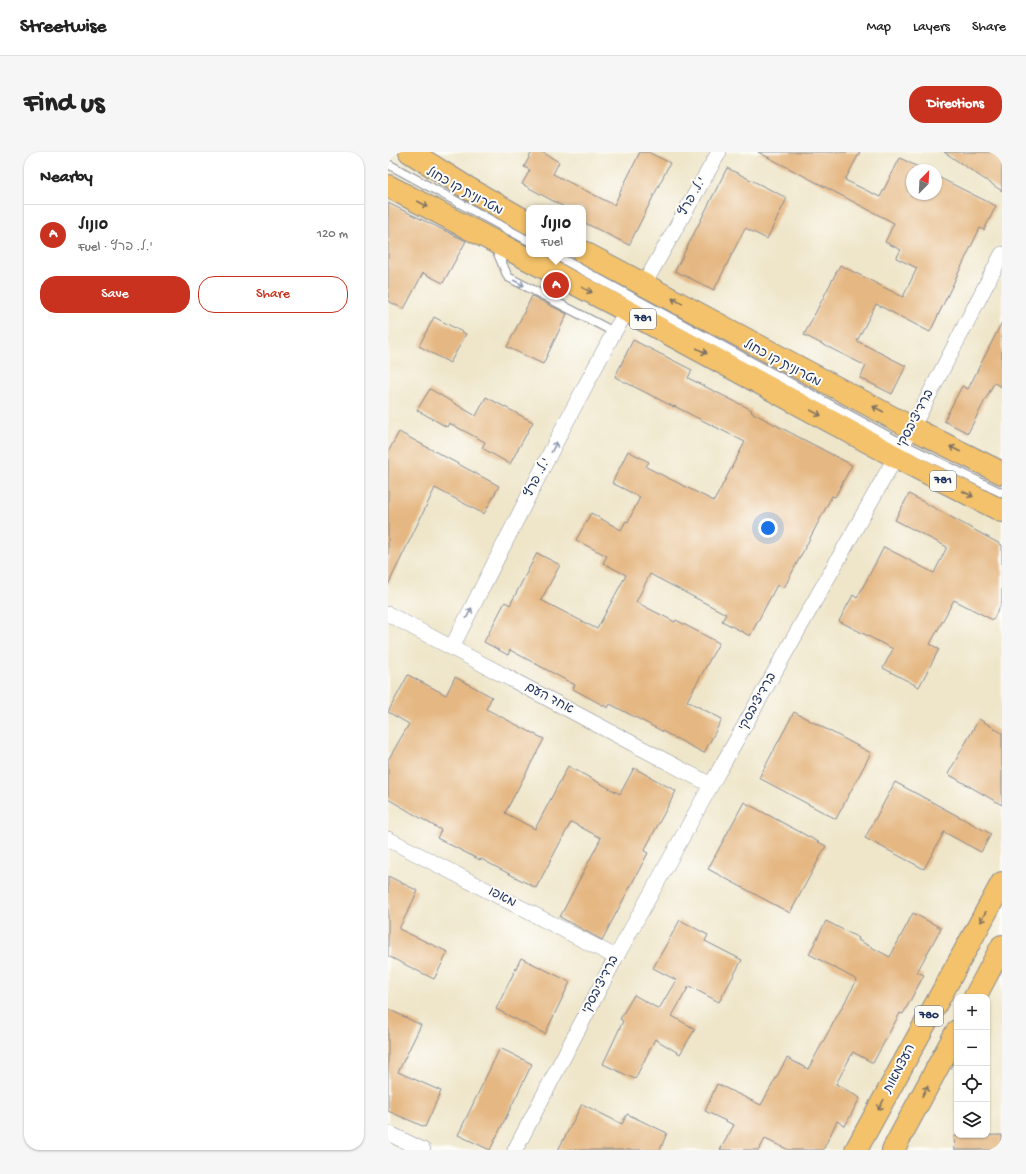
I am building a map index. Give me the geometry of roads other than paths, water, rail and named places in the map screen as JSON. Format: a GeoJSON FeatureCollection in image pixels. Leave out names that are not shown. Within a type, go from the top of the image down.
{"type":"FeatureCollection","features":[{"type":"Feature","properties":{"kind":"main road"},"geometry":{"type":"LineString","coordinates":[[410,152],[466,187],[526,221]]}},
{"type":"Feature","properties":{"kind":"main road","name":"781"},"geometry":{"type":"LineString","coordinates":[[388,186],[627,311],[904,443],[1002,473]]}},
{"type":"Feature","properties":{"kind":"main road","name":"781"},"geometry":{"type":"LineString","coordinates":[[586,254],[644,284],[904,443],[1002,511]]}},
{"type":"Feature","properties":{"kind":"main road","name":"העצמאות"},"geometry":{"type":"LineString","coordinates":[[856,1150],[1002,883]]}},
{"type":"Feature","properties":{"kind":"main road"},"geometry":{"type":"LineString","coordinates":[[977,994],[1002,946]]}},
{"type":"Feature","properties":{"kind":"main road","name":"780"},"geometry":{"type":"LineString","coordinates":[[893,1150],[954,1037]]}},
{"type":"Feature","properties":{"kind":"street","name":"י.ל. פרץ"},"geometry":{"type":"LineString","coordinates":[[644,284],[719,152]]}},
{"type":"Feature","properties":{"kind":"street","name":"ברדיצ'בסקי"},"geometry":{"type":"LineString","coordinates":[[516,1150],[616,957],[904,443],[1002,254]]}},
{"type":"Feature","properties":{"kind":"street","name":"י.ל. פרץ"},"geometry":{"type":"LineString","coordinates":[[452,647],[564,426],[614,332],[627,311]]}},
{"type":"Feature","properties":{"kind":"street","name":"אחד העם"},"geometry":{"type":"LineString","coordinates":[[388,614],[711,785]]}},
{"type":"Feature","properties":{"kind":"street","name":"מאפו"},"geometry":{"type":"LineString","coordinates":[[388,839],[616,957]]}},
{"type":"Feature","properties":{"kind":"street"},"geometry":{"type":"LineString","coordinates":[[388,1133],[424,1150]]}},
{"type":"Feature","properties":{"kind":"lane","name":"מטרונית קו כחול"},"geometry":{"type":"LineString","coordinates":[[388,164],[526,239]]}},
{"type":"Feature","properties":{"kind":"lane"},"geometry":{"type":"LineString","coordinates":[[492,240],[508,277],[614,332]]}},
{"type":"Feature","properties":{"kind":"lane","name":"מטרונית קו כחול"},"geometry":{"type":"LineString","coordinates":[[559,257],[904,443],[1002,493]]}},
{"type":"Feature","properties":{"kind":"place","name":"סונול"},"geometry":{"type":"Point","coordinates":[556,285]}}]}
